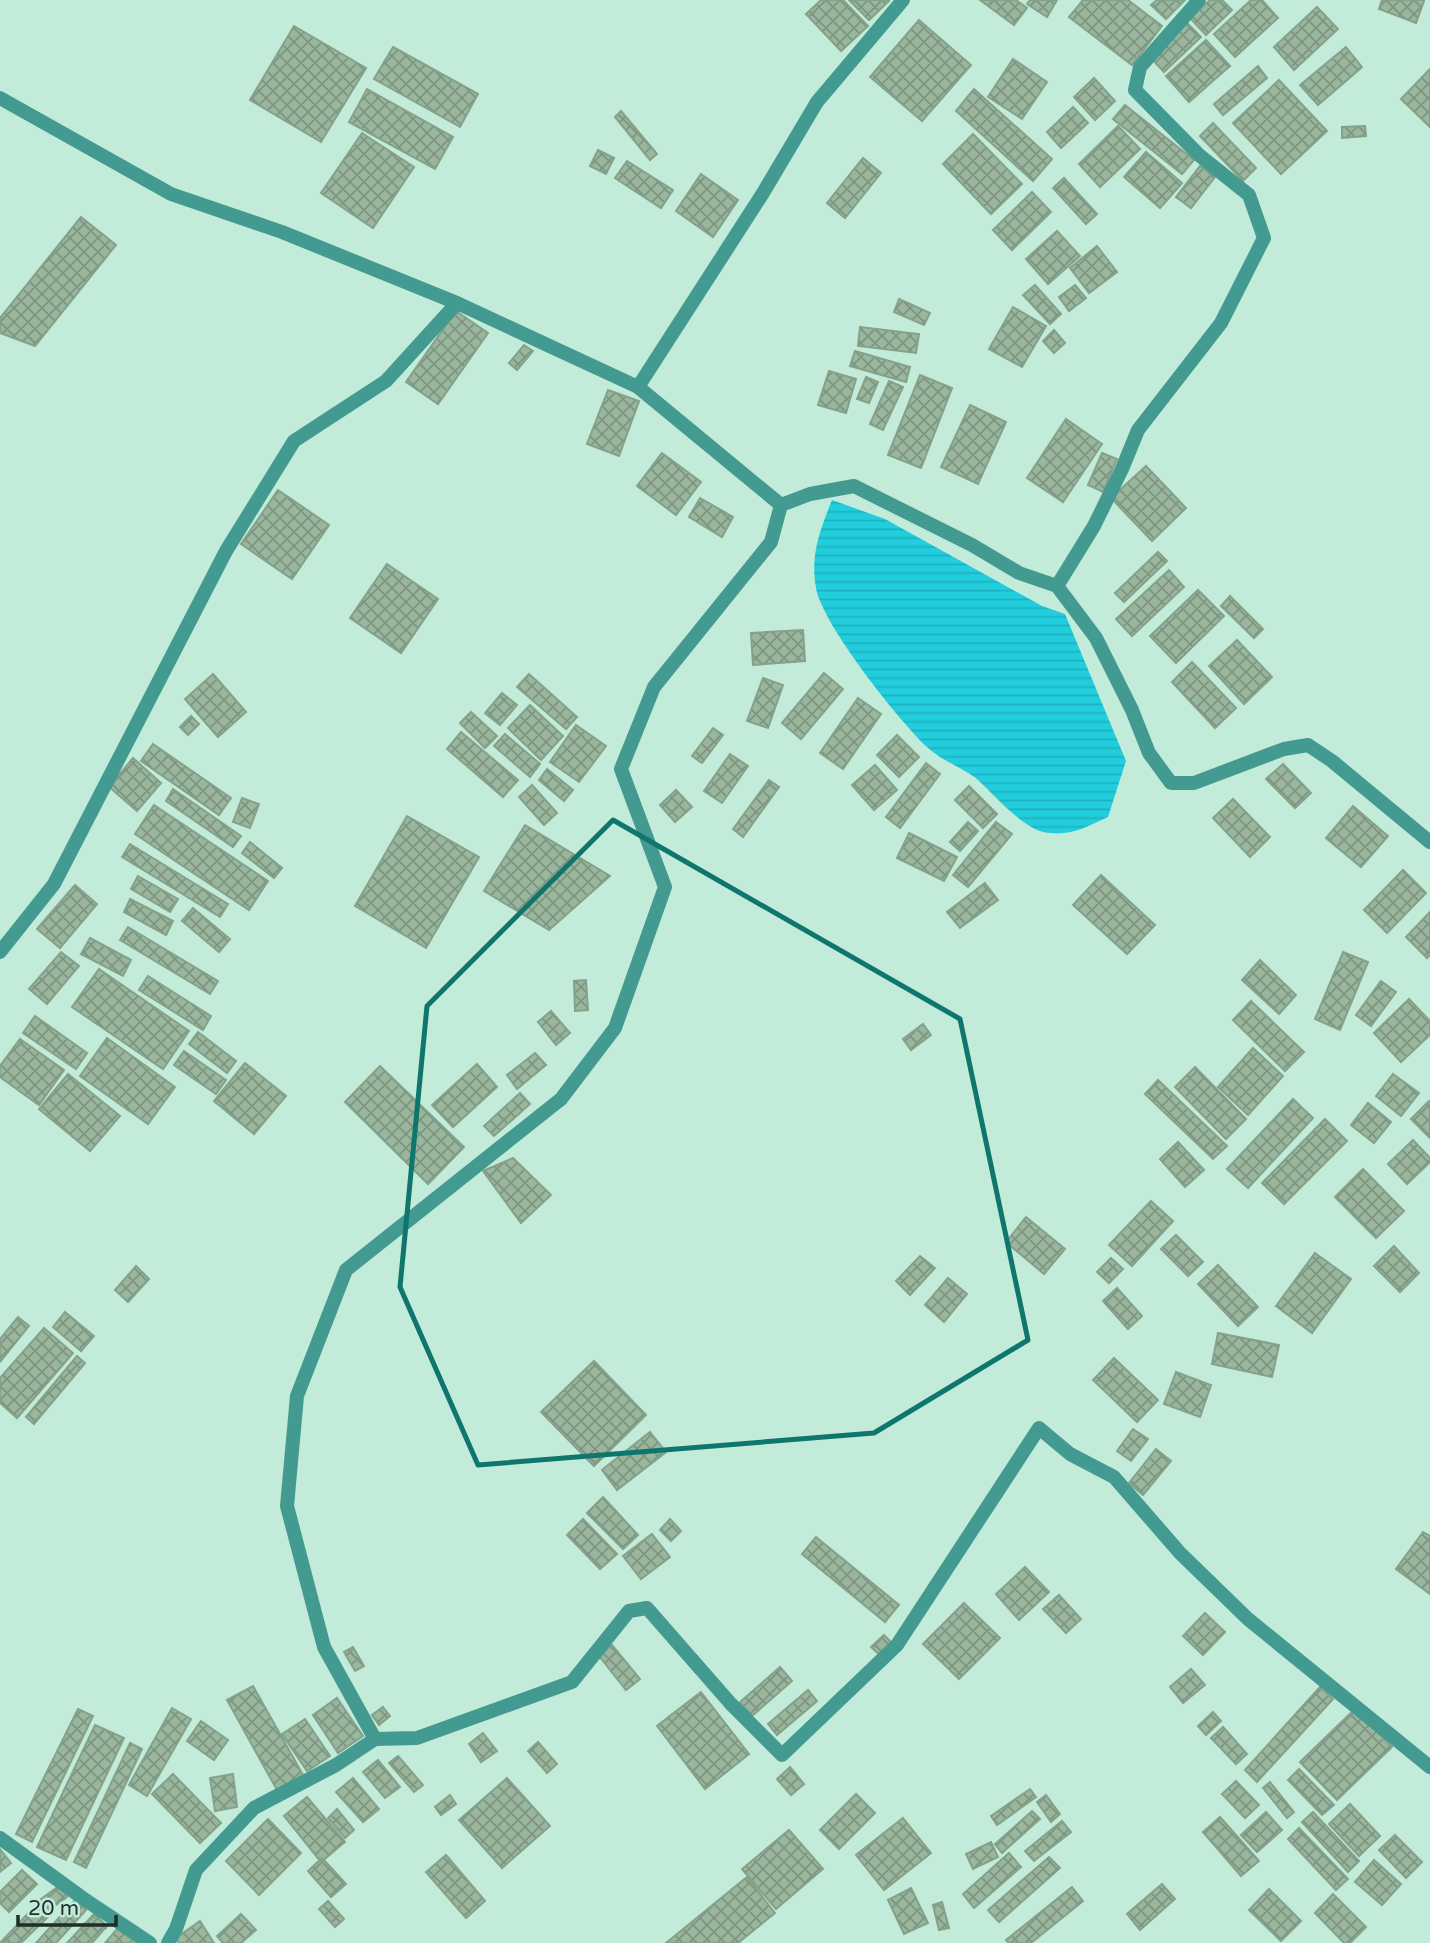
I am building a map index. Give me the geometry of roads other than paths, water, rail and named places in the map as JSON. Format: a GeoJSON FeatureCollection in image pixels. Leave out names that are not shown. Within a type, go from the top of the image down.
{"type":"FeatureCollection","features":[{"type":"Feature","properties":{"kind":"street"},"geometry":{"type":"LineString","coordinates":[[638,387],[763,193],[817,102],[903,0]]}},
{"type":"Feature","properties":{"kind":"street"},"geometry":{"type":"LineString","coordinates":[[1057,586],[1094,526],[1138,430],[1221,323],[1264,238],[1249,195],[1199,155],[1135,90],[1140,67],[1199,0]]}},
{"type":"Feature","properties":{"kind":"street"},"geometry":{"type":"LineString","coordinates":[[0,99],[171,194],[282,232],[457,303],[638,387],[782,505]]}},
{"type":"Feature","properties":{"kind":"street"},"geometry":{"type":"LineString","coordinates":[[0,952],[54,884],[226,551],[294,441],[386,381],[457,303]]}},
{"type":"Feature","properties":{"kind":"street"},"geometry":{"type":"LineString","coordinates":[[782,505],[810,494],[854,486],[972,545],[1019,573],[1057,586],[1096,638],[1132,710],[1149,753],[1171,783],[1194,783],[1284,749],[1308,745],[1332,761],[1430,842]]}},
{"type":"Feature","properties":{"kind":"street"},"geometry":{"type":"LineString","coordinates":[[375,1739],[324,1647],[287,1506],[297,1396],[346,1270],[561,1100],[615,1028],[665,887],[621,769],[654,687],[771,542],[782,505]]}},
{"type":"Feature","properties":{"kind":"street"},"geometry":{"type":"LineString","coordinates":[[168,1943],[176,1929],[197,1870],[254,1808],[336,1765],[375,1739],[417,1738],[572,1682],[629,1611],[647,1608],[731,1704],[782,1755],[897,1646],[1039,1428],[1070,1454],[1114,1477],[1180,1553],[1248,1619],[1430,1767]]}},
{"type":"Feature","properties":{"kind":"street"},"geometry":{"type":"LineString","coordinates":[[0,1838],[150,1943]]}},
{"type":"Feature","properties":{"kind":"water"},"geometry":{"type":"Polygon","coordinates":[[[832,500],[885,519],[1042,606],[1065,614],[1126,761],[1108,817],[1069,832],[1053,833],[1035,829],[1017,817],[977,779],[934,753],[899,717],[846,647],[821,604],[816,588],[815,554],[832,500]]]}}]}
